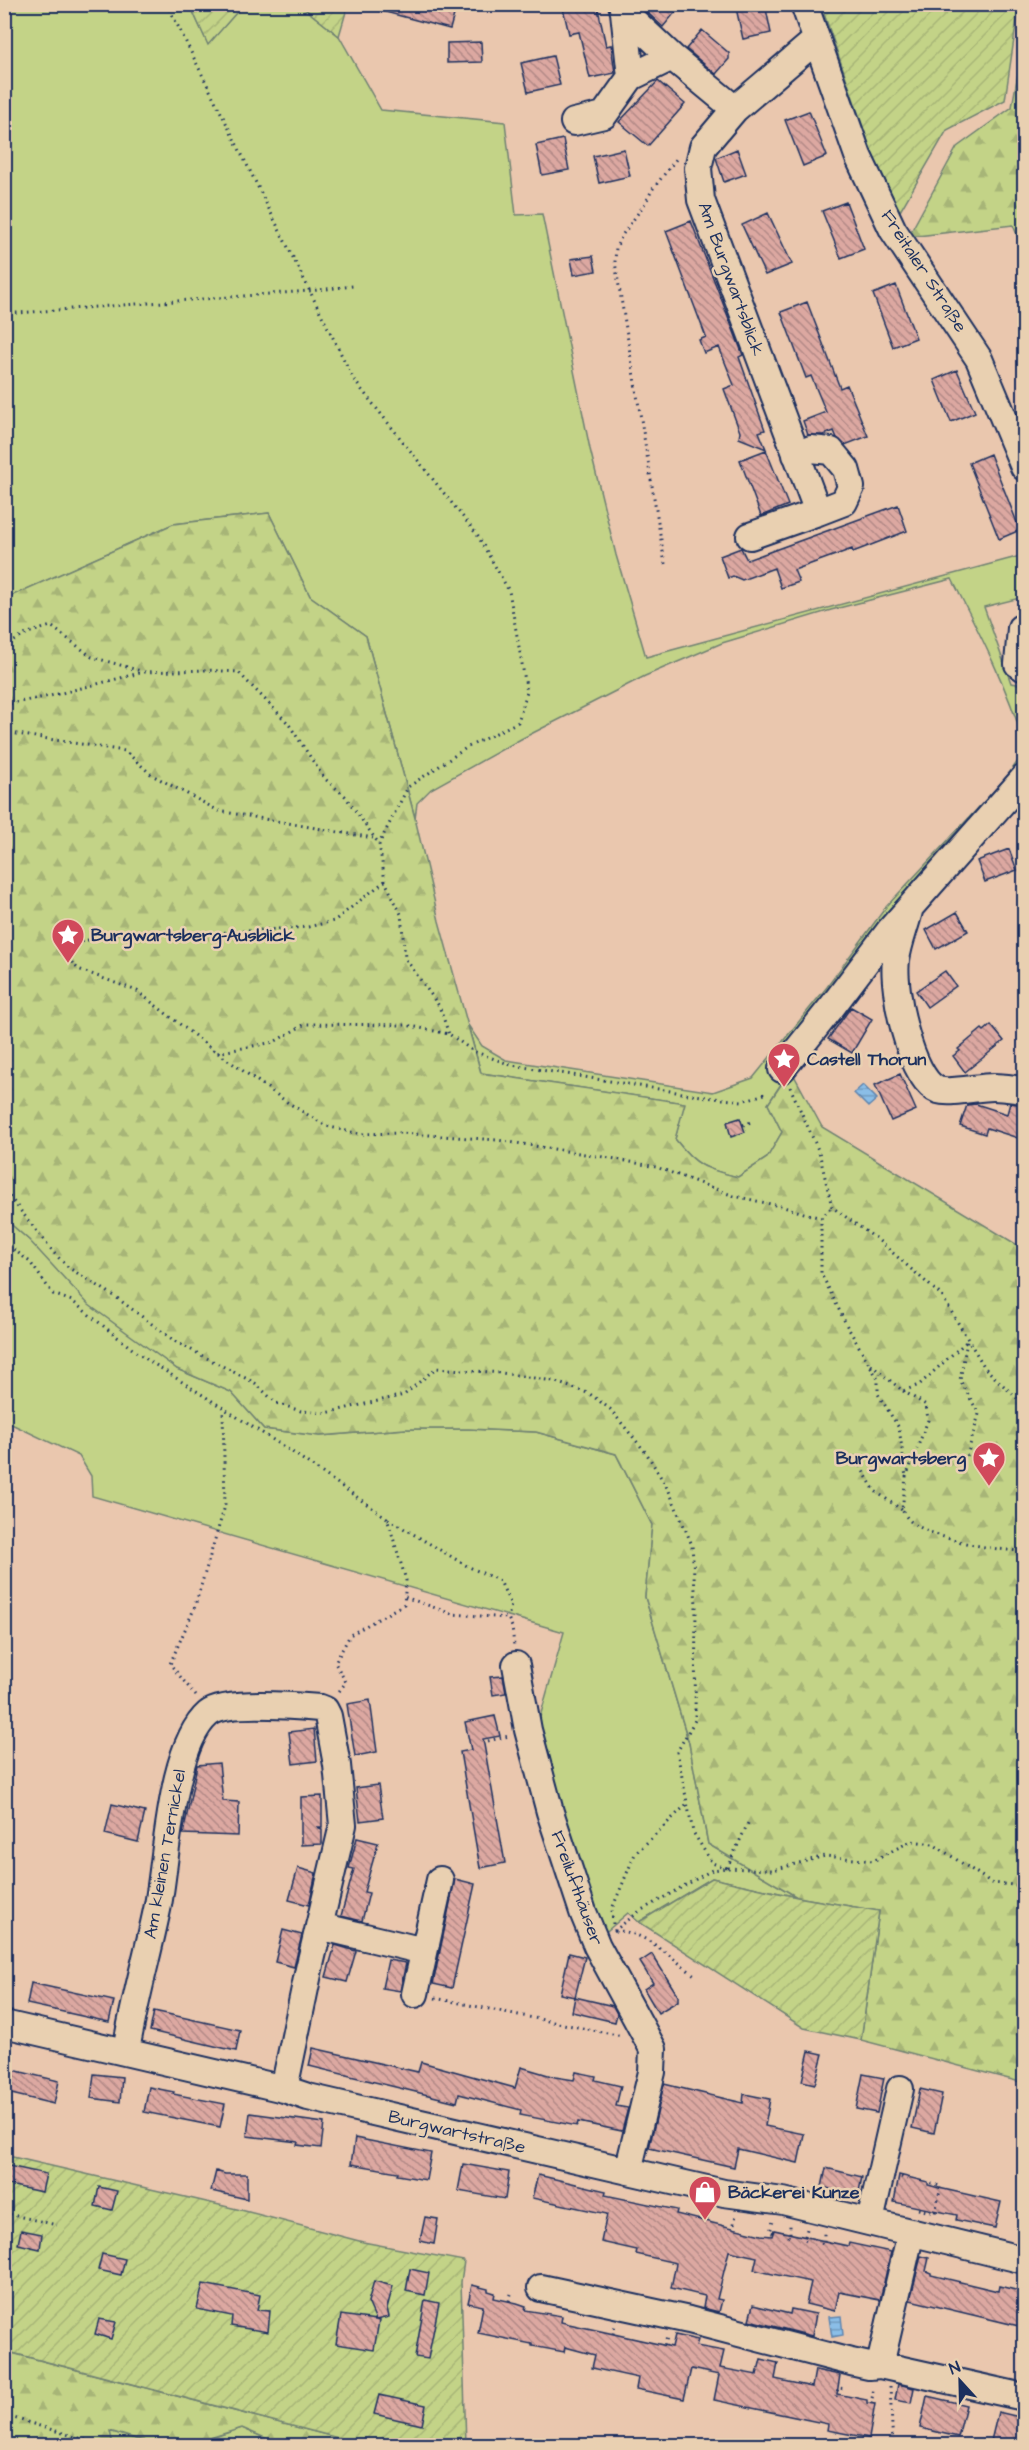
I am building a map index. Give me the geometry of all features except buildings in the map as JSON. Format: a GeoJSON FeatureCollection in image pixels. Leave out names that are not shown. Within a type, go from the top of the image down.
{"type":"FeatureCollection","features":[{"type":"Feature","properties":{"kind":"street","name":"Freitaler Straße"},"geometry":{"type":"LineString","coordinates":[[804,4],[858,156],[893,230],[980,358],[1024,467]]}},
{"type":"Feature","properties":{"kind":"street"},"geometry":{"type":"LineString","coordinates":[[623,8],[672,57],[735,109]]}},
{"type":"Feature","properties":{"kind":"street"},"geometry":{"type":"LineString","coordinates":[[623,8],[631,77]]}},
{"type":"Feature","properties":{"kind":"street"},"geometry":{"type":"LineString","coordinates":[[703,147],[735,109],[816,40]]}},
{"type":"Feature","properties":{"kind":"street"},"geometry":{"type":"LineString","coordinates":[[574,122],[604,115],[631,77],[672,57]]}},
{"type":"Feature","properties":{"kind":"street","name":"Am Burgwartsblick"},"geometry":{"type":"LineString","coordinates":[[703,147],[698,168],[701,200],[818,512]]}},
{"type":"Feature","properties":{"kind":"street"},"geometry":{"type":"LineString","coordinates":[[750,536],[844,502],[851,487],[846,469],[831,452],[811,449],[796,455]]}},
{"type":"Feature","properties":{"kind":"street"},"geometry":{"type":"LineString","coordinates":[[1016,629],[1018,664],[1024,668]]}},
{"type":"Feature","properties":{"kind":"street"},"geometry":{"type":"LineString","coordinates":[[782,1069],[890,930],[1024,778]]}},
{"type":"Feature","properties":{"kind":"street"},"geometry":{"type":"LineString","coordinates":[[910,908],[896,961],[899,1001],[908,1039],[928,1085],[941,1091],[994,1087],[1024,1090]]}},
{"type":"Feature","properties":{"kind":"street","name":"Freilufthäuser"},"geometry":{"type":"LineString","coordinates":[[516,1665],[528,1730],[547,1802],[583,1912],[597,1946],[650,2042],[654,2059],[628,2171]]}},
{"type":"Feature","properties":{"kind":"street"},"geometry":{"type":"LineString","coordinates":[[209,1713],[227,1706],[295,1706],[325,1710],[337,1765],[343,1826],[284,2089]]}},
{"type":"Feature","properties":{"kind":"street","name":"Am kleinen Ternickel"},"geometry":{"type":"LineString","coordinates":[[126,2051],[158,1905],[178,1773],[187,1746],[198,1726],[209,1713]]}},
{"type":"Feature","properties":{"kind":"street"},"geometry":{"type":"LineString","coordinates":[[415,1994],[440,1880]]}},
{"type":"Feature","properties":{"kind":"street"},"geometry":{"type":"LineString","coordinates":[[319,1926],[424,1951]]}},
{"type":"Feature","properties":{"kind":"street","name":"Burgwartstraße"},"geometry":{"type":"LineString","coordinates":[[4,2024],[126,2051],[341,2105],[724,2193],[783,2201],[870,2221],[914,2220],[1024,2260]]}},
{"type":"Feature","properties":{"kind":"street"},"geometry":{"type":"LineString","coordinates":[[870,2221],[900,2089]]}},
{"type":"Feature","properties":{"kind":"street"},"geometry":{"type":"LineString","coordinates":[[885,2374],[914,2220]]}},
{"type":"Feature","properties":{"kind":"street"},"geometry":{"type":"LineString","coordinates":[[541,2288],[689,2320],[869,2366],[885,2374],[1024,2397]]}},
{"type":"Feature","properties":{"kind":"path"},"geometry":{"type":"LineString","coordinates":[[4,7],[15,4]]}},
{"type":"Feature","properties":{"kind":"path"},"geometry":{"type":"LineString","coordinates":[[167,4],[354,380],[478,536],[509,591],[527,692],[518,722],[466,748],[408,787],[379,844]]}},
{"type":"Feature","properties":{"kind":"path"},"geometry":{"type":"LineString","coordinates":[[665,564],[617,275],[616,248],[646,202],[651,190],[676,159],[684,152],[703,147]]}},
{"type":"Feature","properties":{"kind":"path"},"geometry":{"type":"LineString","coordinates":[[4,314],[353,286]]}},
{"type":"Feature","properties":{"kind":"path"},"geometry":{"type":"LineString","coordinates":[[4,647],[28,633],[51,626],[92,657],[144,672]]}},
{"type":"Feature","properties":{"kind":"path"},"geometry":{"type":"LineString","coordinates":[[4,705],[144,672],[206,670],[238,672],[288,723],[324,778],[345,796],[379,844],[385,881],[401,914],[405,958],[439,1006],[449,1034]]}},
{"type":"Feature","properties":{"kind":"path"},"geometry":{"type":"LineString","coordinates":[[4,732],[125,751],[152,775],[219,811],[373,838]]}},
{"type":"Feature","properties":{"kind":"path"},"geometry":{"type":"LineString","coordinates":[[385,881],[334,921],[308,927],[198,934],[119,933],[75,943],[68,958],[78,969],[137,991],[217,1053],[326,1126],[359,1134],[401,1133],[497,1140],[616,1159],[656,1167],[734,1196],[821,1218]]}},
{"type":"Feature","properties":{"kind":"path"},"geometry":{"type":"LineString","coordinates":[[217,1053],[274,1042],[305,1024],[406,1024],[449,1034],[473,1051],[511,1065],[646,1089],[713,1098],[742,1101],[765,1094]]}},
{"type":"Feature","properties":{"kind":"path"},"geometry":{"type":"LineString","coordinates":[[782,1069],[819,1152],[832,1207],[878,1240],[942,1296],[985,1368],[1024,1405]]}},
{"type":"Feature","properties":{"kind":"path"},"geometry":{"type":"LineString","coordinates":[[743,1125],[752,1122]]}},
{"type":"Feature","properties":{"kind":"path"},"geometry":{"type":"LineString","coordinates":[[4,1195],[9,1196],[69,1268],[113,1295],[176,1342],[255,1383],[276,1403],[301,1411],[326,1413],[404,1395],[436,1368],[502,1373],[553,1381],[590,1394],[610,1409],[647,1454],[669,1491],[692,1545],[696,1605],[695,1720],[677,1752],[693,1832],[712,1863],[728,1868]]}},
{"type":"Feature","properties":{"kind":"path"},"geometry":{"type":"LineString","coordinates":[[832,1207],[821,1218],[821,1273],[847,1326],[878,1379],[878,1394],[899,1428],[906,1477]]}},
{"type":"Feature","properties":{"kind":"path"},"geometry":{"type":"LineString","coordinates":[[4,1242],[30,1262],[53,1294],[72,1301],[140,1355],[292,1452],[387,1518],[467,1566],[500,1581],[511,1605],[508,1618],[512,1627],[516,1665]]}},
{"type":"Feature","properties":{"kind":"path"},"geometry":{"type":"LineString","coordinates":[[903,1390],[920,1385],[968,1340]]}},
{"type":"Feature","properties":{"kind":"path"},"geometry":{"type":"LineString","coordinates":[[967,1456],[979,1414],[960,1380],[968,1340]]}},
{"type":"Feature","properties":{"kind":"path"},"geometry":{"type":"LineString","coordinates":[[870,1364],[926,1405],[928,1420],[906,1477],[902,1510]]}},
{"type":"Feature","properties":{"kind":"path"},"geometry":{"type":"LineString","coordinates":[[209,1713],[170,1664],[194,1609],[225,1506],[223,1410]]}},
{"type":"Feature","properties":{"kind":"path"},"geometry":{"type":"LineString","coordinates":[[854,1456],[875,1491],[902,1510],[912,1523],[953,1539],[999,1549],[1024,1551]]}},
{"type":"Feature","properties":{"kind":"path"},"geometry":{"type":"LineString","coordinates":[[346,1682],[335,1664],[350,1635],[404,1604],[406,1580],[387,1518]]}},
{"type":"Feature","properties":{"kind":"path"},"geometry":{"type":"LineString","coordinates":[[405,1597],[452,1614],[508,1618]]}},
{"type":"Feature","properties":{"kind":"path"},"geometry":{"type":"LineString","coordinates":[[488,1741],[501,1738]]}},
{"type":"Feature","properties":{"kind":"path"},"geometry":{"type":"LineString","coordinates":[[613,1931],[612,1909],[634,1854],[687,1803]]}},
{"type":"Feature","properties":{"kind":"path"},"geometry":{"type":"LineString","coordinates":[[728,1868],[749,1821]]}},
{"type":"Feature","properties":{"kind":"path"},"geometry":{"type":"LineString","coordinates":[[613,1931],[640,1911],[712,1870],[728,1868],[773,1870],[825,1856],[873,1861],[911,1841],[933,1844],[992,1883],[1024,1886]]}},
{"type":"Feature","properties":{"kind":"path"},"geometry":{"type":"LineString","coordinates":[[613,1931],[625,1931],[638,1935],[696,1976]]}},
{"type":"Feature","properties":{"kind":"path"},"geometry":{"type":"LineString","coordinates":[[415,1994],[650,2042]]}},
{"type":"Feature","properties":{"kind":"path"},"geometry":{"type":"LineString","coordinates":[[914,2220],[935,2213],[940,2186],[928,2183]]}},
{"type":"Feature","properties":{"kind":"path"},"geometry":{"type":"LineString","coordinates":[[4,2213],[57,2225]]}},
{"type":"Feature","properties":{"kind":"path"},"geometry":{"type":"LineString","coordinates":[[773,2220],[770,2232],[773,2233]]}},
{"type":"Feature","properties":{"kind":"path"},"geometry":{"type":"LineString","coordinates":[[788,2236],[790,2237],[790,2224]]}},
{"type":"Feature","properties":{"kind":"path"},"geometry":{"type":"LineString","coordinates":[[807,2228],[804,2240],[807,2241]]}},
{"type":"Feature","properties":{"kind":"path"},"geometry":{"type":"LineString","coordinates":[[821,2243],[824,2244],[824,2232]]}},
{"type":"Feature","properties":{"kind":"path"},"geometry":{"type":"LineString","coordinates":[[509,2301],[511,2294]]}},
{"type":"Feature","properties":{"kind":"path"},"geometry":{"type":"LineString","coordinates":[[885,2374],[893,2445]]}},
{"type":"Feature","properties":{"kind":"path"},"geometry":{"type":"LineString","coordinates":[[836,2397],[838,2388],[846,2389]]}},
{"type":"Feature","properties":{"kind":"path"},"geometry":{"type":"LineString","coordinates":[[4,2415],[105,2445]]}},
{"type":"Feature","properties":{"kind":"green space"},"geometry":{"type":"Polygon","coordinates":[[[4,5],[190,5],[208,44],[243,5],[300,5],[339,36],[381,110],[505,122],[516,215],[542,214],[590,449],[616,555],[646,657],[1024,555],[1024,597],[984,607],[1011,683],[1024,685],[1024,743],[1001,680],[952,579],[831,610],[722,643],[645,676],[521,739],[431,789],[417,803],[415,818],[366,636],[310,596],[269,513],[173,524],[5,599],[4,5]]]}},
{"type":"Feature","properties":{"kind":"green space"},"geometry":{"type":"Polygon","coordinates":[[[190,5],[243,5],[208,45],[190,5]]]}},
{"type":"Feature","properties":{"kind":"green space"},"geometry":{"type":"Polygon","coordinates":[[[300,5],[348,5],[339,36],[300,5]]]}},
{"type":"Feature","properties":{"kind":"green space"},"geometry":{"type":"Polygon","coordinates":[[[821,5],[1019,5],[1005,100],[947,130],[895,220],[821,5]]]}},
{"type":"Feature","properties":{"kind":"green space"},"geometry":{"type":"Polygon","coordinates":[[[1024,40],[1024,252],[1013,225],[908,237],[957,147],[1012,107],[1024,40]]]}},
{"type":"Feature","properties":{"kind":"green space"},"geometry":{"type":"Polygon","coordinates":[[[269,513],[310,596],[366,636],[415,818],[439,921],[481,1073],[685,1103],[675,1139],[695,1161],[738,1177],[767,1158],[782,1132],[768,1104],[791,1070],[822,1127],[1024,1249],[1024,2083],[861,2040],[879,1911],[797,1897],[708,1844],[689,1743],[645,1597],[652,1525],[616,1454],[536,1432],[405,1429],[320,1436],[264,1429],[231,1392],[177,1369],[89,1305],[29,1240],[5,1219],[4,599],[173,524],[269,513]]]}},
{"type":"Feature","properties":{"kind":"green space"},"geometry":{"type":"Polygon","coordinates":[[[1024,744],[1024,763],[885,923],[768,1104],[782,1132],[767,1158],[738,1177],[695,1161],[675,1139],[684,1103],[481,1073],[468,1025],[482,1046],[506,1060],[713,1092],[753,1078],[827,987],[886,907],[1005,779],[1018,761],[1024,744]]]}},
{"type":"Feature","properties":{"kind":"green space"},"geometry":{"type":"Polygon","coordinates":[[[5,1219],[177,1369],[231,1392],[264,1429],[320,1436],[405,1429],[536,1432],[616,1454],[652,1525],[645,1597],[689,1743],[708,1844],[797,1897],[712,1878],[639,1922],[628,1913],[601,1936],[536,1731],[564,1632],[92,1496],[91,1476],[79,1456],[5,1421],[5,1219]]]}},
{"type":"Feature","properties":{"kind":"green space"},"geometry":{"type":"Polygon","coordinates":[[[712,1878],[797,1897],[879,1911],[861,2040],[804,2028],[639,1922],[712,1878]]]}},
{"type":"Feature","properties":{"kind":"green space"},"geometry":{"type":"Polygon","coordinates":[[[4,2155],[241,2210],[363,2242],[464,2261],[461,2282],[466,2445],[365,2445],[5,2351],[4,2155]]]}},
{"type":"Feature","properties":{"kind":"green space"},"geometry":{"type":"Polygon","coordinates":[[[4,2351],[365,2445],[281,2445],[242,2428],[187,2445],[156,2445],[110,2431],[113,2445],[5,2445],[4,2351]]]}},
{"type":"Feature","properties":{"kind":"green space"},"geometry":{"type":"Polygon","coordinates":[[[242,2428],[281,2445],[187,2446],[242,2428]]]}},
{"type":"Feature","properties":{"kind":"green space"},"geometry":{"type":"Polygon","coordinates":[[[109,2431],[156,2445],[113,2445],[109,2431]]]}},
{"type":"Feature","properties":{"kind":"water"},"geometry":{"type":"Polygon","coordinates":[[[863,1085],[877,1099],[868,1107],[854,1093],[863,1085]]]}},
{"type":"Feature","properties":{"kind":"water"},"geometry":{"type":"Polygon","coordinates":[[[841,2316],[843,2335],[832,2337],[829,2317],[841,2316]]]}},
{"type":"Feature","properties":{"kind":"waterway"},"geometry":{"type":"LineString","coordinates":[[4,2440],[26,2446]]}},
{"type":"Feature","properties":{"kind":"place","name":"Burgwartsberg-Ausblick"},"geometry":{"type":"Point","coordinates":[68,964]}},
{"type":"Feature","properties":{"kind":"place","name":"Castell Thorun"},"geometry":{"type":"Point","coordinates":[784,1088]}},
{"type":"Feature","properties":{"kind":"place","name":"Burgwartsberg"},"geometry":{"type":"Point","coordinates":[989,1487]}},
{"type":"Feature","properties":{"kind":"place","name":"Bäckerei Kunze"},"geometry":{"type":"Point","coordinates":[705,2221]}}]}
